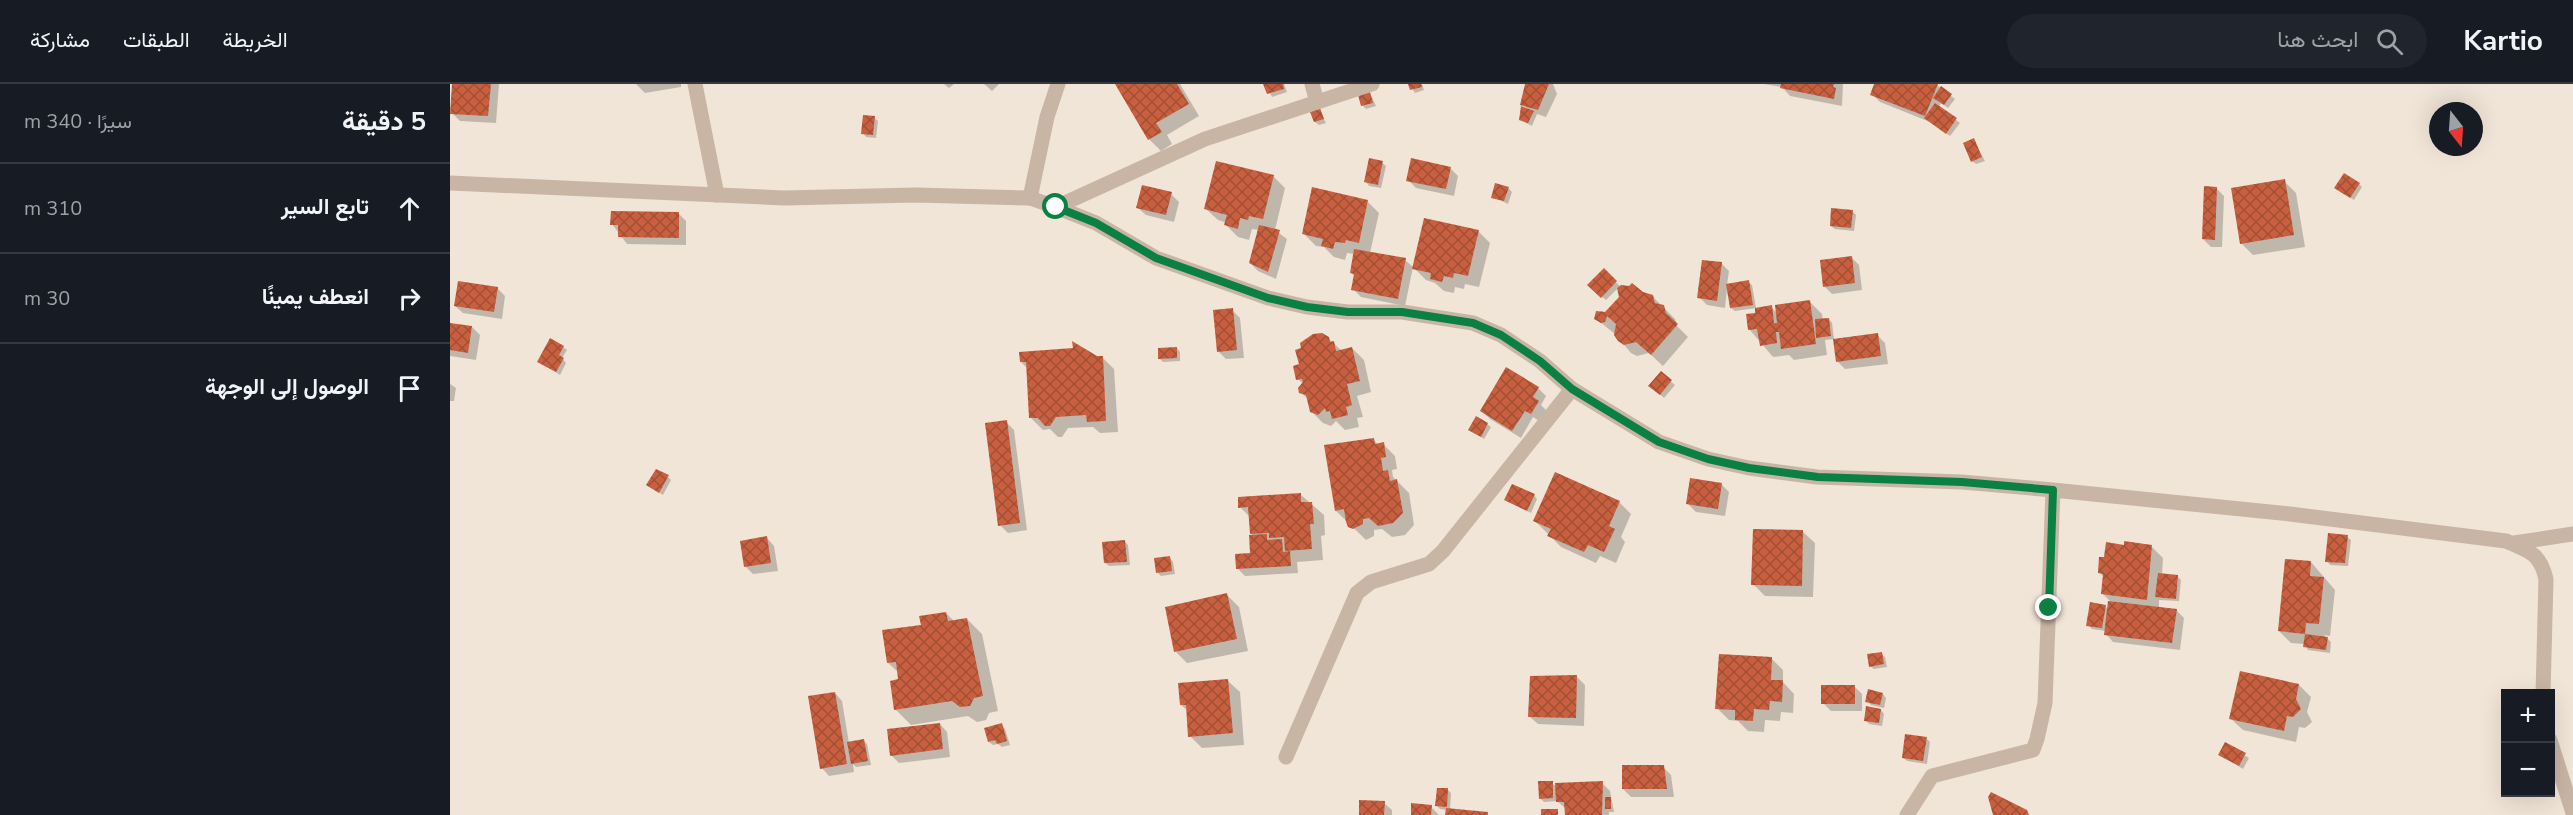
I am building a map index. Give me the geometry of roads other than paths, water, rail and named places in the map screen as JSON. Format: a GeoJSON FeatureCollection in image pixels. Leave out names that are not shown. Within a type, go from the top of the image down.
{"type":"FeatureCollection","features":[{"type":"Feature","properties":{"kind":"street"},"geometry":{"type":"LineString","coordinates":[[695,84],[717,195]]}},
{"type":"Feature","properties":{"kind":"street"},"geometry":{"type":"LineString","coordinates":[[1029,198],[1047,117],[1058,84]]}},
{"type":"Feature","properties":{"kind":"street"},"geometry":{"type":"LineString","coordinates":[[1312,84],[1317,102]]}},
{"type":"Feature","properties":{"kind":"street"},"geometry":{"type":"LineString","coordinates":[[1056,207],[1205,139],[1372,84]]}},
{"type":"Feature","properties":{"kind":"street"},"geometry":{"type":"LineString","coordinates":[[450,183],[784,198],[892,195],[1029,198],[1096,223],[1156,258],[1268,298],[1307,307],[1348,312],[1402,312],[1473,323],[1501,335],[1540,361],[1572,389],[1659,442],[1708,459],[1749,468],[1818,477],[1962,482],[2053,490],[2290,514],[2512,543],[2573,534]]}},
{"type":"Feature","properties":{"kind":"street"},"geometry":{"type":"LineString","coordinates":[[1286,757],[1357,593],[1371,582],[1429,564],[1443,552],[1572,389]]}},
{"type":"Feature","properties":{"kind":"street"},"geometry":{"type":"LineString","coordinates":[[1907,815],[1932,776],[2033,750],[2045,703],[2053,490]]}},
{"type":"Feature","properties":{"kind":"street"},"geometry":{"type":"LineString","coordinates":[[2512,543],[2531,552],[2543,565],[2546,579],[2543,689]]}},
{"type":"Feature","properties":{"kind":"street"},"geometry":{"type":"LineString","coordinates":[[2551,743],[2573,813]]}}]}
